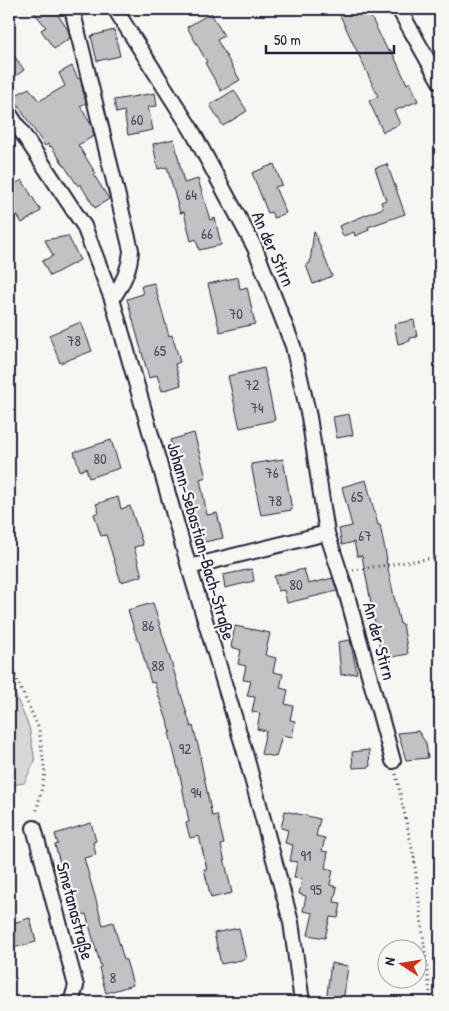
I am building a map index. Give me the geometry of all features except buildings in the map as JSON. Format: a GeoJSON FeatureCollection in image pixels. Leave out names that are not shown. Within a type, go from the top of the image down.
{"type":"FeatureCollection","features":[{"type":"Feature","properties":{"kind":"street"},"geometry":{"type":"LineString","coordinates":[[72,9],[131,250],[130,265],[112,299]]}},
{"type":"Feature","properties":{"kind":"street","name":"An der Stirn"},"geometry":{"type":"LineString","coordinates":[[115,9],[191,129],[255,248],[293,346],[309,417],[327,532],[393,761]]}},
{"type":"Feature","properties":{"kind":"street"},"geometry":{"type":"LineString","coordinates":[[399,9],[440,82]]}},
{"type":"Feature","properties":{"kind":"street","name":"Johann-Sebastian-Bach-Straße"},"geometry":{"type":"LineString","coordinates":[[9,113],[84,226],[112,299],[189,567],[244,749],[291,922],[302,1002]]}},
{"type":"Feature","properties":{"kind":"street"},"geometry":{"type":"LineString","coordinates":[[189,567],[327,532]]}},
{"type":"Feature","properties":{"kind":"street","name":"Smetanastraße"},"geometry":{"type":"LineString","coordinates":[[34,828],[76,986],[71,1002]]}},
{"type":"Feature","properties":{"kind":"path"},"geometry":{"type":"LineString","coordinates":[[340,572],[440,557]]}},
{"type":"Feature","properties":{"kind":"path"},"geometry":{"type":"LineString","coordinates":[[9,662],[38,729],[45,773],[34,828]]}},
{"type":"Feature","properties":{"kind":"path"},"geometry":{"type":"LineString","coordinates":[[393,761],[414,858],[431,1002]]}},
{"type":"Feature","properties":{"kind":"shaded area"},"geometry":{"type":"Polygon","coordinates":[[[9,680],[29,727],[35,761],[24,783],[9,785],[9,680]]]}}]}
